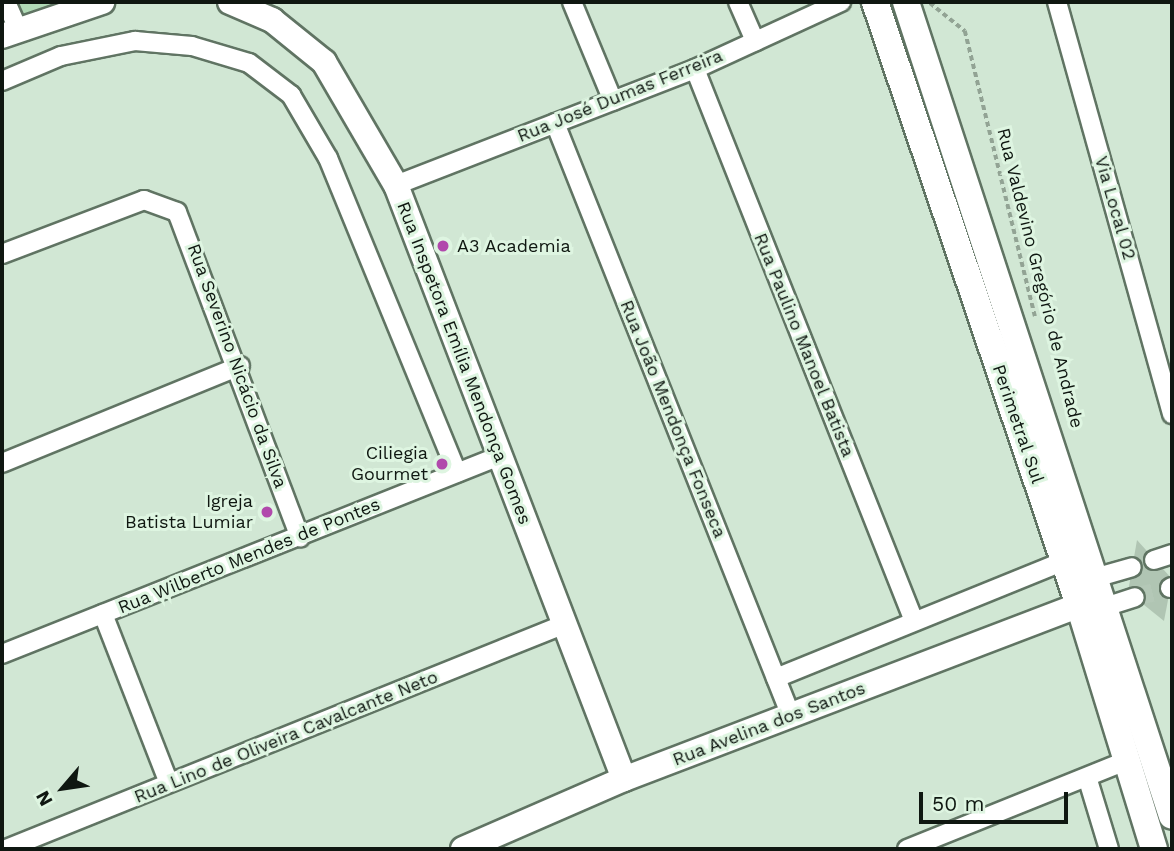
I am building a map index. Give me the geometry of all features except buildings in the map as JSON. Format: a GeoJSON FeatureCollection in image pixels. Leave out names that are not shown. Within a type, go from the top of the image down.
{"type":"FeatureCollection","features":[{"type":"Feature","properties":{"kind":"main road"},"geometry":{"type":"LineString","coordinates":[[10,32],[102,2]]}},
{"type":"Feature","properties":{"kind":"main road","name":"Rua Inspetora Emília Mendonça Gomes"},"geometry":{"type":"LineString","coordinates":[[230,2],[272,20],[324,62],[396,184],[497,457],[624,779]]}},
{"type":"Feature","properties":{"kind":"main road","name":"Perimetral Sul"},"geometry":{"type":"LineString","coordinates":[[875,2],[1079,605],[1154,849]]}},
{"type":"Feature","properties":{"kind":"main road","name":"Perimetral Sul"},"geometry":{"type":"LineString","coordinates":[[906,2],[1108,606],[1172,817]]}},
{"type":"Feature","properties":{"kind":"main road","name":"Rua Avelina dos Santos"},"geometry":{"type":"LineString","coordinates":[[463,849],[502,842],[624,779],[1079,605]]}},
{"type":"Feature","properties":{"kind":"street"},"geometry":{"type":"LineString","coordinates":[[6,2],[10,32]]}},
{"type":"Feature","properties":{"kind":"street"},"geometry":{"type":"LineString","coordinates":[[572,2],[612,101]]}},
{"type":"Feature","properties":{"kind":"street"},"geometry":{"type":"LineString","coordinates":[[738,2],[755,41]]}},
{"type":"Feature","properties":{"kind":"street","name":"Rua José Dumas Ferreira"},"geometry":{"type":"LineString","coordinates":[[396,184],[695,69],[841,2]]}},
{"type":"Feature","properties":{"kind":"street","name":"Via Local 02"},"geometry":{"type":"LineString","coordinates":[[1057,2],[1172,414]]}},
{"type":"Feature","properties":{"kind":"street"},"geometry":{"type":"LineString","coordinates":[[2,81],[61,56],[135,41],[192,46],[249,63],[291,95],[328,158],[457,472]]}},
{"type":"Feature","properties":{"kind":"street","name":"Rua Paulino Manoel Batista"},"geometry":{"type":"LineString","coordinates":[[695,69],[914,621]]}},
{"type":"Feature","properties":{"kind":"street","name":"Rua João Mendonça Fonseca"},"geometry":{"type":"LineString","coordinates":[[555,123],[791,716]]}},
{"type":"Feature","properties":{"kind":"street","name":"Rua Severino Nicácio da Silva"},"geometry":{"type":"LineString","coordinates":[[2,254],[123,205],[162,202],[186,228],[240,366],[300,538]]}},
{"type":"Feature","properties":{"kind":"street"},"geometry":{"type":"LineString","coordinates":[[2,463],[240,366]]}},
{"type":"Feature","properties":{"kind":"street","name":"Rua Wilberto Mendes de Pontes"},"geometry":{"type":"LineString","coordinates":[[2,654],[300,538],[497,457]]}},
{"type":"Feature","properties":{"kind":"street"},"geometry":{"type":"LineString","coordinates":[[1154,560],[1172,554]]}},
{"type":"Feature","properties":{"kind":"street"},"geometry":{"type":"LineString","coordinates":[[776,678],[1064,561]]}},
{"type":"Feature","properties":{"kind":"street"},"geometry":{"type":"LineString","coordinates":[[1098,577],[1132,567]]}},
{"type":"Feature","properties":{"kind":"street"},"geometry":{"type":"LineString","coordinates":[[1108,606],[1135,597]]}},
{"type":"Feature","properties":{"kind":"street"},"geometry":{"type":"LineString","coordinates":[[103,614],[169,783]]}},
{"type":"Feature","properties":{"kind":"street","name":"Rua Lino de Oliveira Cavalcante Neto"},"geometry":{"type":"LineString","coordinates":[[6,849],[565,624]]}},
{"type":"Feature","properties":{"kind":"street"},"geometry":{"type":"LineString","coordinates":[[908,849],[1088,780],[1126,761]]}},
{"type":"Feature","properties":{"kind":"street"},"geometry":{"type":"LineString","coordinates":[[1088,780],[1109,849]]}},
{"type":"Feature","properties":{"kind":"path","name":"Rua Valdevino Gregório de Andrade"},"geometry":{"type":"LineString","coordinates":[[928,2],[965,31],[1037,324]]}},
{"type":"Feature","properties":{"kind":"green space"},"geometry":{"type":"Polygon","coordinates":[[[11,2],[93,2],[20,24],[11,2]]]}},
{"type":"Feature","properties":{"kind":"tunnel"},"geometry":{"type":"LineString","coordinates":[[1135,597],[1170,588]]}},
{"type":"Feature","properties":{"kind":"place","name":"A3 Academia"},"geometry":{"type":"Point","coordinates":[443,246]}},
{"type":"Feature","properties":{"kind":"place","name":"Ciliegia Gourmet"},"geometry":{"type":"Point","coordinates":[442,464]}},
{"type":"Feature","properties":{"kind":"place","name":"Igreja Batista Lumiar"},"geometry":{"type":"Point","coordinates":[267,512]}}]}
